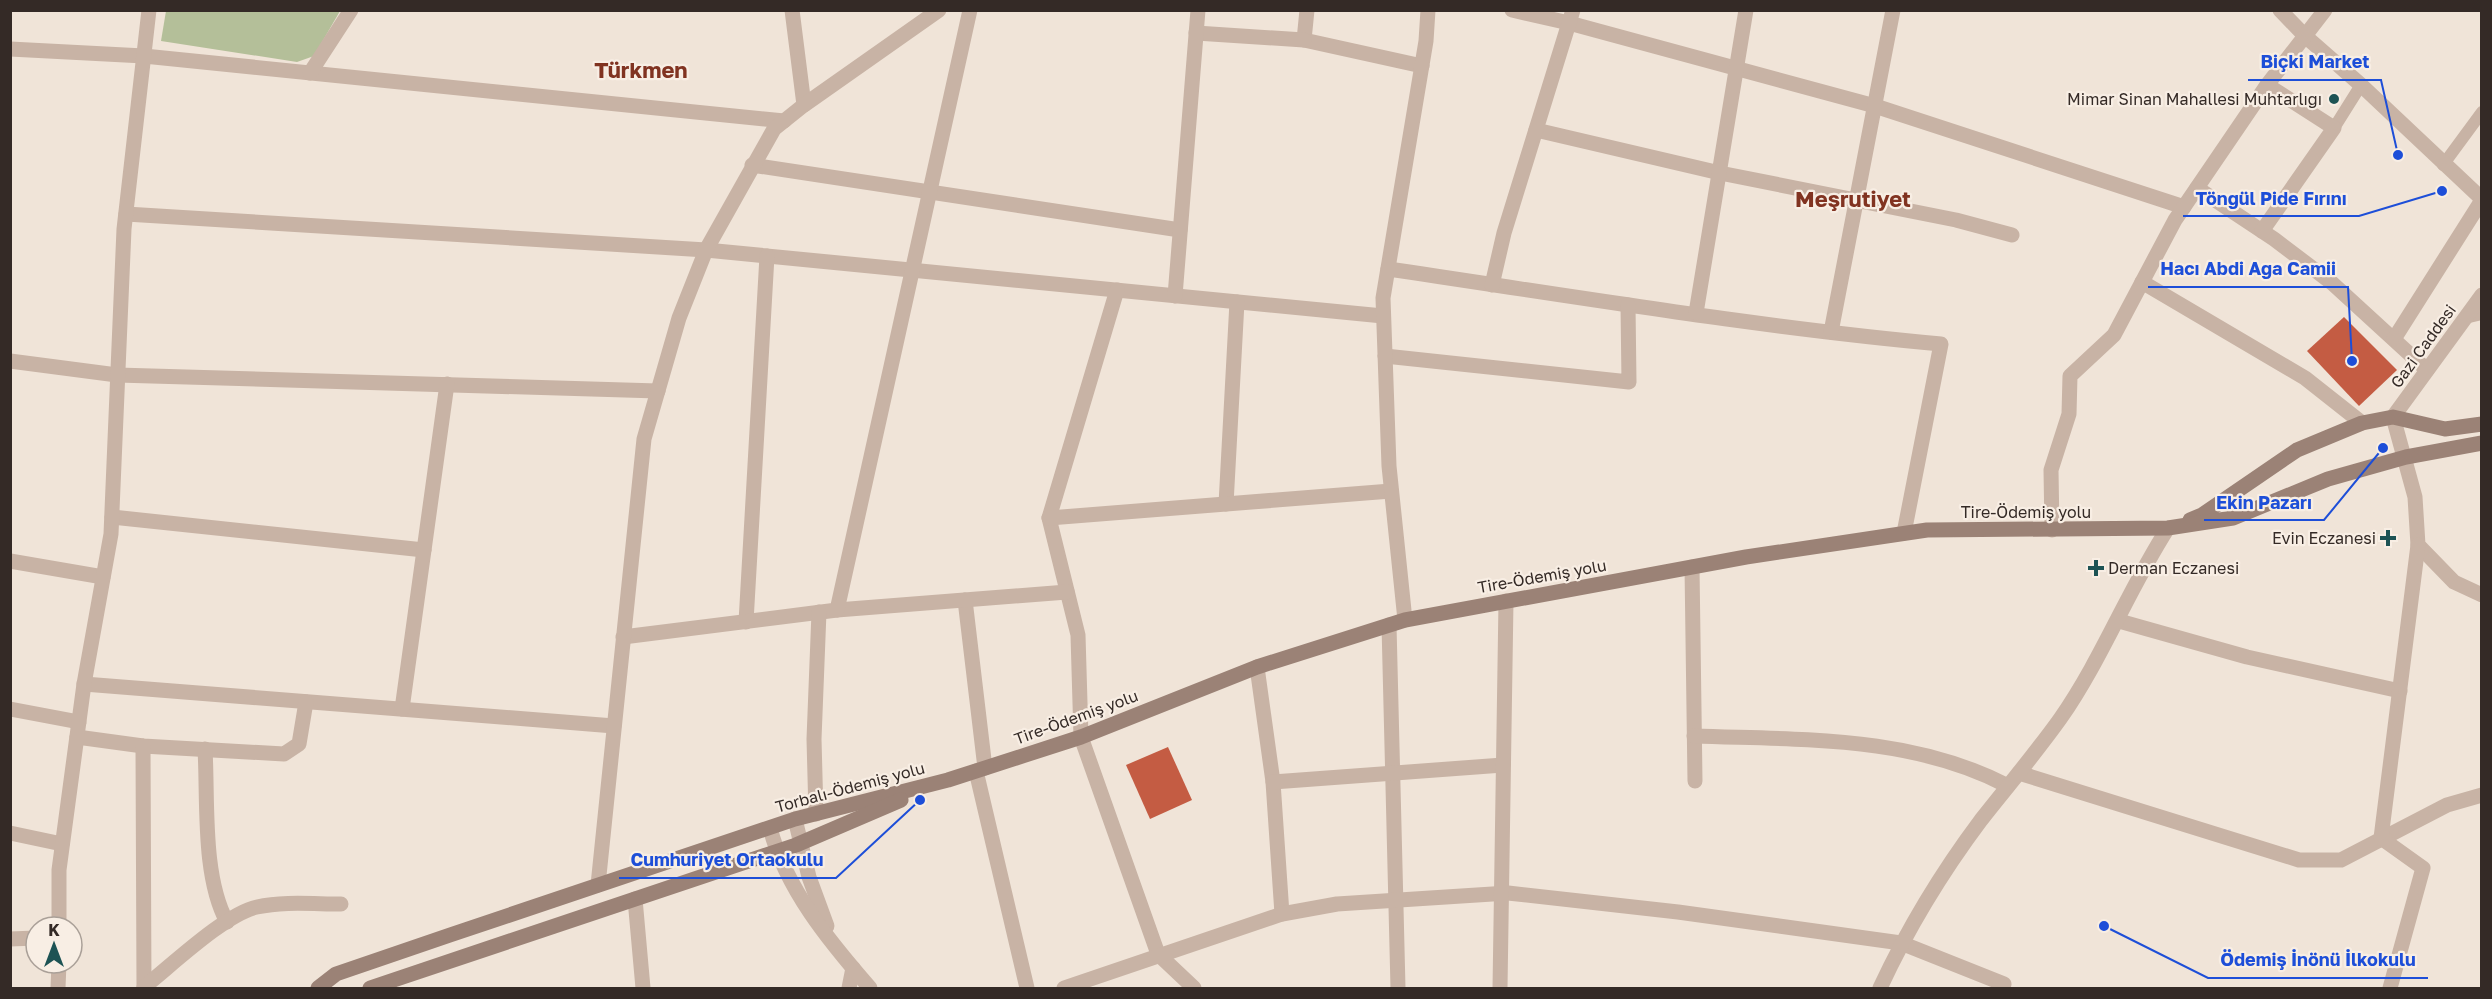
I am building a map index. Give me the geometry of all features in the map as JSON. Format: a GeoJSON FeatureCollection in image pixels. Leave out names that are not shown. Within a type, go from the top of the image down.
{"type":"FeatureCollection","features":[{"type":"Feature","properties":{"kind":"main road"},"geometry":{"type":"LineString","coordinates":[[2168,528],[2202,515],[2297,450],[2362,423],[2393,417],[2445,429],[2481,424]]}},
{"type":"Feature","properties":{"kind":"main road"},"geometry":{"type":"LineString","coordinates":[[2168,528],[2233,518],[2328,479],[2406,457],[2481,443]]}},
{"type":"Feature","properties":{"kind":"main road","name":"Tire-Ödemiş yolu"},"geometry":{"type":"LineString","coordinates":[[948,780],[1081,737],[1257,667],[1405,620],[1692,567],[1927,530],[2168,528]]}},
{"type":"Feature","properties":{"kind":"main road","name":"Torbalı-Ödemiş yolu"},"geometry":{"type":"LineString","coordinates":[[318,988],[336,974],[795,819],[948,780]]}},
{"type":"Feature","properties":{"kind":"main road","name":"Torbalı-Ödemiş yolu"},"geometry":{"type":"LineString","coordinates":[[370,988],[776,851],[948,780]]}},
{"type":"Feature","properties":{"kind":"street"},"geometry":{"type":"LineString","coordinates":[[59,915],[59,870],[62,844],[84,684],[112,517],[126,214],[149,10]]}},
{"type":"Feature","properties":{"kind":"street"},"geometry":{"type":"LineString","coordinates":[[310,73],[351,10]]}},
{"type":"Feature","properties":{"kind":"street"},"geometry":{"type":"LineString","coordinates":[[792,10],[804,105]]}},
{"type":"Feature","properties":{"kind":"street"},"geometry":{"type":"LineString","coordinates":[[598,885],[644,439],[679,318],[706,250],[774,129],[804,105],[939,10]]}},
{"type":"Feature","properties":{"kind":"street"},"geometry":{"type":"LineString","coordinates":[[837,610],[970,10]]}},
{"type":"Feature","properties":{"kind":"street"},"geometry":{"type":"LineString","coordinates":[[1175,296],[1198,10]]}},
{"type":"Feature","properties":{"kind":"street"},"geometry":{"type":"LineString","coordinates":[[1304,40],[1307,10]]}},
{"type":"Feature","properties":{"kind":"street"},"geometry":{"type":"LineString","coordinates":[[1405,620],[1391,491],[1383,298],[1422,66],[1428,10]]}},
{"type":"Feature","properties":{"kind":"street"},"geometry":{"type":"LineString","coordinates":[[1512,10],[1571,17],[1875,106],[2184,207]]}},
{"type":"Feature","properties":{"kind":"street"},"geometry":{"type":"LineString","coordinates":[[1696,313],[1739,68],[1746,10]]}},
{"type":"Feature","properties":{"kind":"street"},"geometry":{"type":"LineString","coordinates":[[1830,332],[1893,10]]}},
{"type":"Feature","properties":{"kind":"street"},"geometry":{"type":"LineString","coordinates":[[2280,10],[2305,36],[2361,85],[2481,199],[2394,339]]}},
{"type":"Feature","properties":{"kind":"street"},"geometry":{"type":"LineString","coordinates":[[2052,530],[2051,470],[2068,414],[2070,376],[2114,335],[2184,207],[2267,85],[2325,10]]}},
{"type":"Feature","properties":{"kind":"street"},"geometry":{"type":"LineString","coordinates":[[1492,285],[1504,233],[1571,17]]}},
{"type":"Feature","properties":{"kind":"street"},"geometry":{"type":"LineString","coordinates":[[1196,33],[1304,40],[1422,66]]}},
{"type":"Feature","properties":{"kind":"street"},"geometry":{"type":"LineString","coordinates":[[10,49],[144,56],[784,121]]}},
{"type":"Feature","properties":{"kind":"street"},"geometry":{"type":"LineString","coordinates":[[2267,85],[2334,128]]}},
{"type":"Feature","properties":{"kind":"street"},"geometry":{"type":"LineString","coordinates":[[2262,231],[2361,85]]}},
{"type":"Feature","properties":{"kind":"street"},"geometry":{"type":"LineString","coordinates":[[2443,165],[2481,112]]}},
{"type":"Feature","properties":{"kind":"street"},"geometry":{"type":"LineString","coordinates":[[1536,130],[1720,172],[1956,220],[2012,235]]}},
{"type":"Feature","properties":{"kind":"street"},"geometry":{"type":"LineString","coordinates":[[752,165],[1180,230]]}},
{"type":"Feature","properties":{"kind":"street"},"geometry":{"type":"LineString","coordinates":[[2197,188],[2262,231],[2332,282],[2427,370]]}},
{"type":"Feature","properties":{"kind":"street"},"geometry":{"type":"LineString","coordinates":[[126,214],[706,250],[1383,316]]}},
{"type":"Feature","properties":{"kind":"street"},"geometry":{"type":"LineString","coordinates":[[746,622],[767,256]]}},
{"type":"Feature","properties":{"kind":"street"},"geometry":{"type":"LineString","coordinates":[[1388,269],[1628,305],[1830,332],[1941,344],[1904,533]]}},
{"type":"Feature","properties":{"kind":"street"},"geometry":{"type":"LineString","coordinates":[[2142,282],[2305,378],[2362,423]]}},
{"type":"Feature","properties":{"kind":"street"},"geometry":{"type":"LineString","coordinates":[[1117,290],[1049,518],[1078,635],[1081,737],[1158,954],[1194,988]]}},
{"type":"Feature","properties":{"kind":"street","name":"Gazi Caddesi"},"geometry":{"type":"LineString","coordinates":[[2393,417],[2481,295]]}},
{"type":"Feature","properties":{"kind":"street"},"geometry":{"type":"LineString","coordinates":[[1226,504],[1237,302]]}},
{"type":"Feature","properties":{"kind":"street"},"geometry":{"type":"LineString","coordinates":[[1385,356],[1629,382],[1628,305]]}},
{"type":"Feature","properties":{"kind":"street"},"geometry":{"type":"LineString","coordinates":[[2465,318],[2481,314]]}},
{"type":"Feature","properties":{"kind":"street"},"geometry":{"type":"LineString","coordinates":[[10,361],[117,375],[658,391]]}},
{"type":"Feature","properties":{"kind":"street"},"geometry":{"type":"LineString","coordinates":[[402,709],[447,384]]}},
{"type":"Feature","properties":{"kind":"street"},"geometry":{"type":"LineString","coordinates":[[2381,838],[2418,545],[2415,497],[2406,457],[2393,417]]}},
{"type":"Feature","properties":{"kind":"street"},"geometry":{"type":"LineString","coordinates":[[1049,518],[1391,491]]}},
{"type":"Feature","properties":{"kind":"street"},"geometry":{"type":"LineString","coordinates":[[112,517],[424,550]]}},
{"type":"Feature","properties":{"kind":"street"},"geometry":{"type":"LineString","coordinates":[[1880,988],[1901,943],[1979,823],[2061,718],[2119,621],[2150,556],[2168,528]]}},
{"type":"Feature","properties":{"kind":"street"},"geometry":{"type":"LineString","coordinates":[[2418,545],[2454,582],[2481,595]]}},
{"type":"Feature","properties":{"kind":"street"},"geometry":{"type":"LineString","coordinates":[[10,561],[103,577]]}},
{"type":"Feature","properties":{"kind":"street"},"geometry":{"type":"LineString","coordinates":[[1692,567],[1695,781]]}},
{"type":"Feature","properties":{"kind":"street"},"geometry":{"type":"LineString","coordinates":[[623,637],[837,610],[1067,592]]}},
{"type":"Feature","properties":{"kind":"street"},"geometry":{"type":"LineString","coordinates":[[965,600],[981,769],[1027,988]]}},
{"type":"Feature","properties":{"kind":"street"},"geometry":{"type":"LineString","coordinates":[[1500,988],[1506,601]]}},
{"type":"Feature","properties":{"kind":"street"},"geometry":{"type":"LineString","coordinates":[[816,813],[814,739],[819,612]]}},
{"type":"Feature","properties":{"kind":"street"},"geometry":{"type":"LineString","coordinates":[[2119,621],[2247,657],[2400,691]]}},
{"type":"Feature","properties":{"kind":"street"},"geometry":{"type":"LineString","coordinates":[[1389,625],[1398,988]]}},
{"type":"Feature","properties":{"kind":"street"},"geometry":{"type":"LineString","coordinates":[[1257,667],[1273,782],[1282,914]]}},
{"type":"Feature","properties":{"kind":"street"},"geometry":{"type":"LineString","coordinates":[[84,684],[614,726]]}},
{"type":"Feature","properties":{"kind":"street"},"geometry":{"type":"LineString","coordinates":[[10,709],[78,730],[143,746],[284,754],[290,752],[301,738],[306,702]]}},
{"type":"Feature","properties":{"kind":"street"},"geometry":{"type":"LineString","coordinates":[[1694,736],[1842,741],[1886,746],[1951,761],[2008,786]]}},
{"type":"Feature","properties":{"kind":"street"},"geometry":{"type":"LineString","coordinates":[[143,746],[144,988]]}},
{"type":"Feature","properties":{"kind":"street"},"geometry":{"type":"LineString","coordinates":[[205,749],[212,879],[219,907],[227,922]]}},
{"type":"Feature","properties":{"kind":"street"},"geometry":{"type":"LineString","coordinates":[[1273,782],[1503,765]]}},
{"type":"Feature","properties":{"kind":"street"},"geometry":{"type":"LineString","coordinates":[[2019,773],[2299,860],[2341,860],[2447,805],[2481,795]]}},
{"type":"Feature","properties":{"kind":"street"},"geometry":{"type":"LineString","coordinates":[[795,819],[809,878],[836,948]]}},
{"type":"Feature","properties":{"kind":"street"},"geometry":{"type":"LineString","coordinates":[[770,828],[776,851],[798,893],[836,948],[870,988]]}},
{"type":"Feature","properties":{"kind":"street"},"geometry":{"type":"LineString","coordinates":[[10,833],[62,844]]}},
{"type":"Feature","properties":{"kind":"street"},"geometry":{"type":"LineString","coordinates":[[2381,838],[2423,868],[2390,988]]}},
{"type":"Feature","properties":{"kind":"street"},"geometry":{"type":"LineString","coordinates":[[1064,988],[1158,954],[1282,914],[1337,904],[1502,893],[1678,912],[1901,943],[2004,984],[2003,988]]}},
{"type":"Feature","properties":{"kind":"street"},"geometry":{"type":"LineString","coordinates":[[635,898],[643,988]]}},
{"type":"Feature","properties":{"kind":"street"},"geometry":{"type":"LineString","coordinates":[[144,988],[227,922],[259,906],[341,904]]}},
{"type":"Feature","properties":{"kind":"street"},"geometry":{"type":"LineString","coordinates":[[849,988],[853,968]]}},
{"type":"Feature","properties":{"kind":"green space"},"geometry":{"type":"Polygon","coordinates":[[[166,11],[340,11],[314,56],[297,62],[161,41],[166,11]]]}},
{"type":"Feature","properties":{"kind":"building"},"geometry":{"type":"Polygon","coordinates":[[[2344,317],[2397,370],[2359,406],[2307,351],[2344,317]]]}},
{"type":"Feature","properties":{"kind":"building"},"geometry":{"type":"Polygon","coordinates":[[[1168,747],[1192,800],[1150,819],[1126,765],[1168,747]]]}},
{"type":"Feature","properties":{"kind":"place","name":"Mimar Sinan Mahallesi Muhtarlığı"},"geometry":{"type":"Point","coordinates":[2334,99]}},
{"type":"Feature","properties":{"kind":"place","name":"Biçki Market"},"geometry":{"type":"Point","coordinates":[2398,155]}},
{"type":"Feature","properties":{"kind":"place","name":"Töngül Pide Fırını"},"geometry":{"type":"Point","coordinates":[2442,191]}},
{"type":"Feature","properties":{"kind":"place","name":"Hacı Abdi Ağa Camii"},"geometry":{"type":"Point","coordinates":[2352,361]}},
{"type":"Feature","properties":{"kind":"place","name":"Ekin Pazarı"},"geometry":{"type":"Point","coordinates":[2383,448]}},
{"type":"Feature","properties":{"kind":"place","name":"Evin Eczanesi"},"geometry":{"type":"Point","coordinates":[2388,538]}},
{"type":"Feature","properties":{"kind":"place","name":"Derman Eczanesi"},"geometry":{"type":"Point","coordinates":[2096,568]}},
{"type":"Feature","properties":{"kind":"place","name":"Cumhuriyet Ortaokulu"},"geometry":{"type":"Point","coordinates":[920,800]}},
{"type":"Feature","properties":{"kind":"place","name":"Ödemiş İnönü İlkokulu"},"geometry":{"type":"Point","coordinates":[2104,926]}},
{"type":"Feature","properties":{"kind":"district","name":"Türkmen"},"geometry":{"type":"Point","coordinates":[641,70]}},
{"type":"Feature","properties":{"kind":"district","name":"Meşrutiyet"},"geometry":{"type":"Point","coordinates":[1853,199]}}]}
